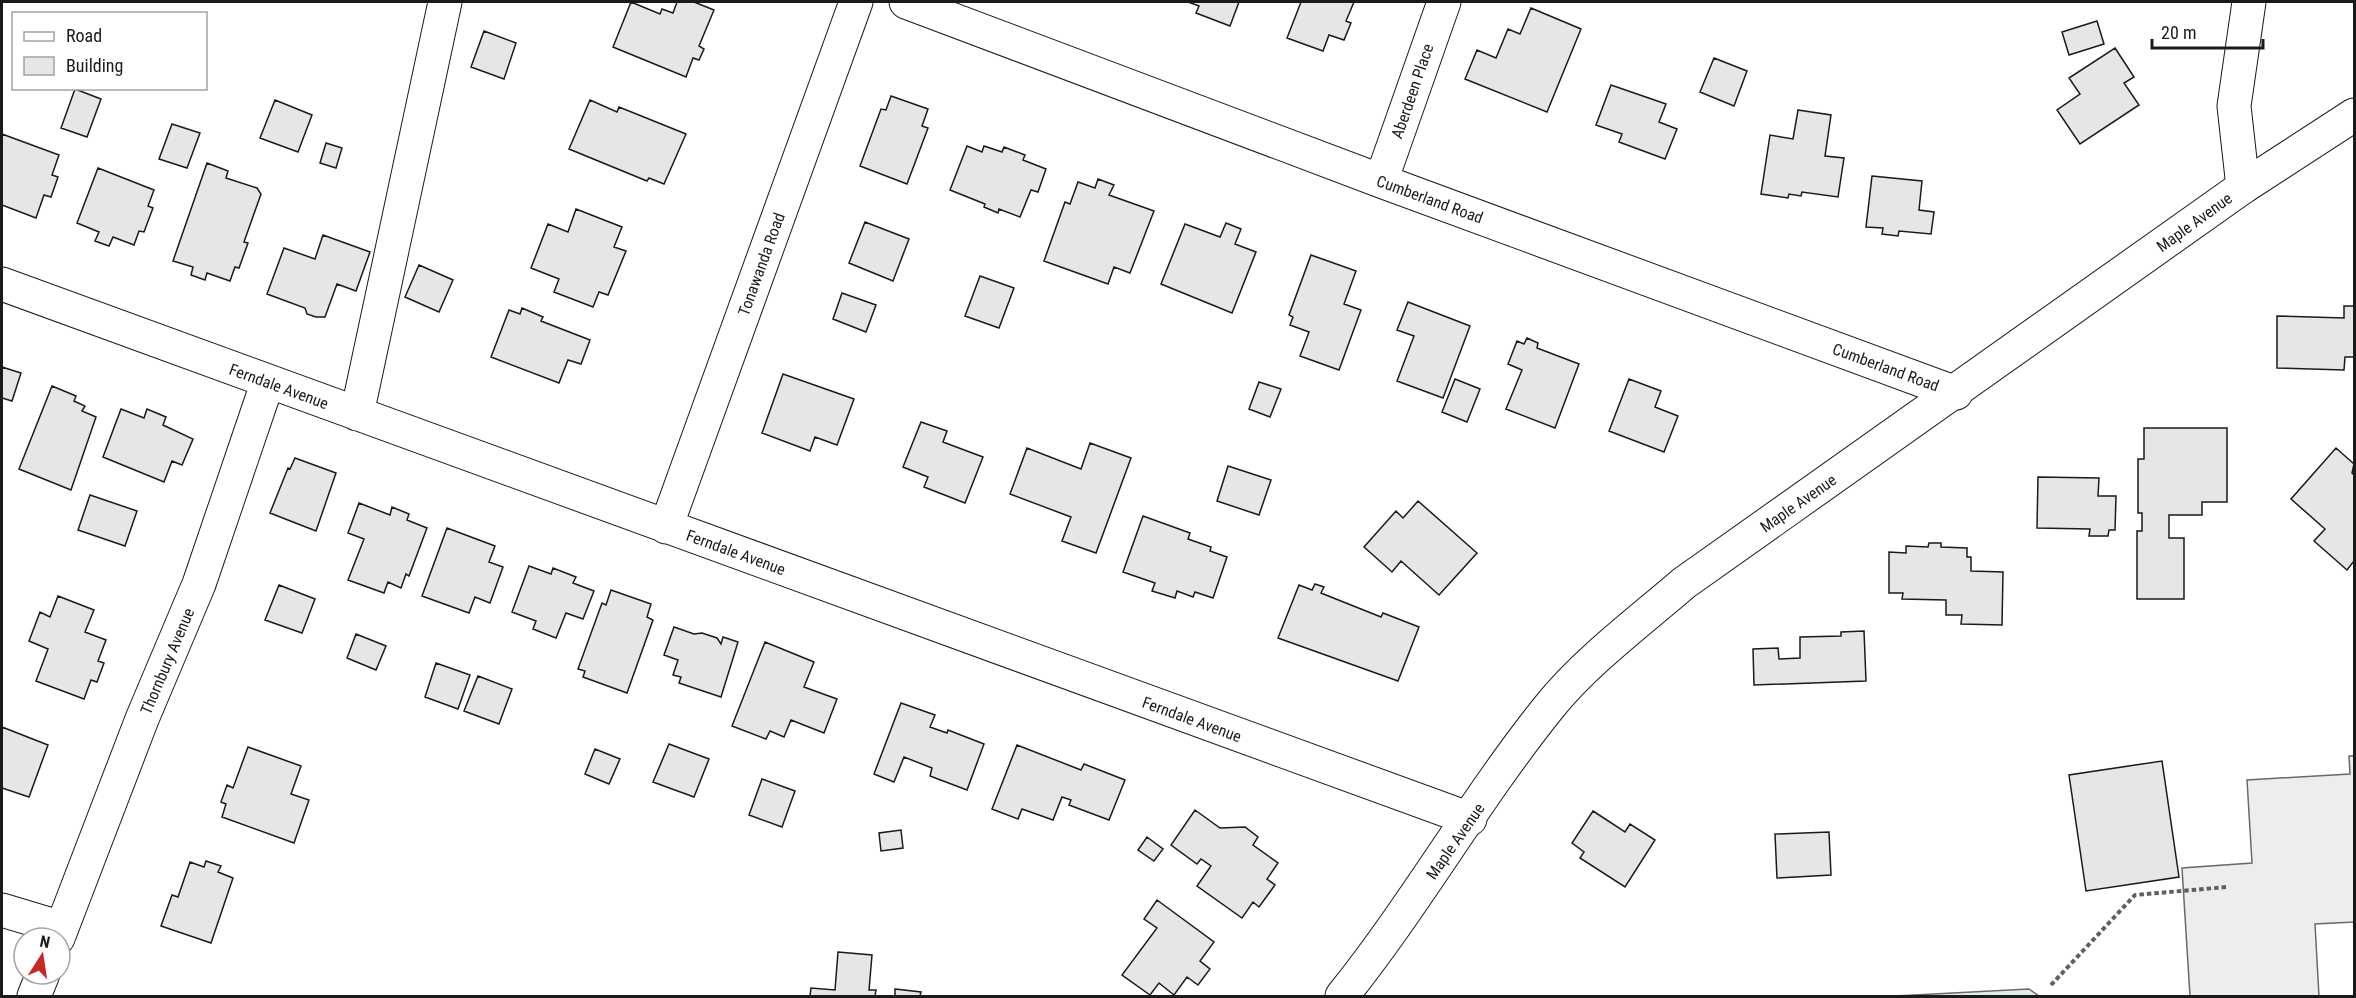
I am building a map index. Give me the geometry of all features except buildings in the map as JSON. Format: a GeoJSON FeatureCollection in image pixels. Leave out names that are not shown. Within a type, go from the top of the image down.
{"type":"FeatureCollection","features":[{"type":"Feature","properties":{"kind":"street"},"geometry":{"type":"LineString","coordinates":[[357,414],[445,2]]}},
{"type":"Feature","properties":{"kind":"street","name":"Tonawanda Road"},"geometry":{"type":"LineString","coordinates":[[666,527],[856,2]]}},
{"type":"Feature","properties":{"kind":"street","name":"Cumberland Road"},"geometry":{"type":"LineString","coordinates":[[906,2],[1381,181],[1956,393]]}},
{"type":"Feature","properties":{"kind":"street","name":"Aberdeen Place"},"geometry":{"type":"LineString","coordinates":[[1381,181],[1444,2]]}},
{"type":"Feature","properties":{"kind":"street"},"geometry":{"type":"LineString","coordinates":[[2243,188],[2234,106],[2249,2]]}},
{"type":"Feature","properties":{"kind":"street","name":"Maple Avenue"},"geometry":{"type":"LineString","coordinates":[[1342,996],[1379,950],[1550,705],[1611,645],[1684,583],[2243,188],[2355,116]]}},
{"type":"Feature","properties":{"kind":"street","name":"Ferndale Avenue"},"geometry":{"type":"LineString","coordinates":[[2,284],[1470,819]]}},
{"type":"Feature","properties":{"kind":"street","name":"Thornbury Avenue"},"geometry":{"type":"LineString","coordinates":[[63,926],[142,719],[199,584],[268,381]]}},
{"type":"Feature","properties":{"kind":"street"},"geometry":{"type":"LineString","coordinates":[[2,910],[42,926]]}},
{"type":"Feature","properties":{"kind":"path"},"geometry":{"type":"LineString","coordinates":[[2051,985],[2135,895],[2226,887]]}},
{"type":"Feature","properties":{"kind":"green space"},"geometry":{"type":"Polygon","coordinates":[[[2029,989],[2039,996],[1895,996],[2029,989]]]}},
{"type":"Feature","properties":{"kind":"shaded area"},"geometry":{"type":"Polygon","coordinates":[[[2349,756],[2354,756],[2354,922],[2315,924],[2319,996],[2190,996],[2182,868],[2252,863],[2247,780],[2350,774],[2349,756]]]}}]}
